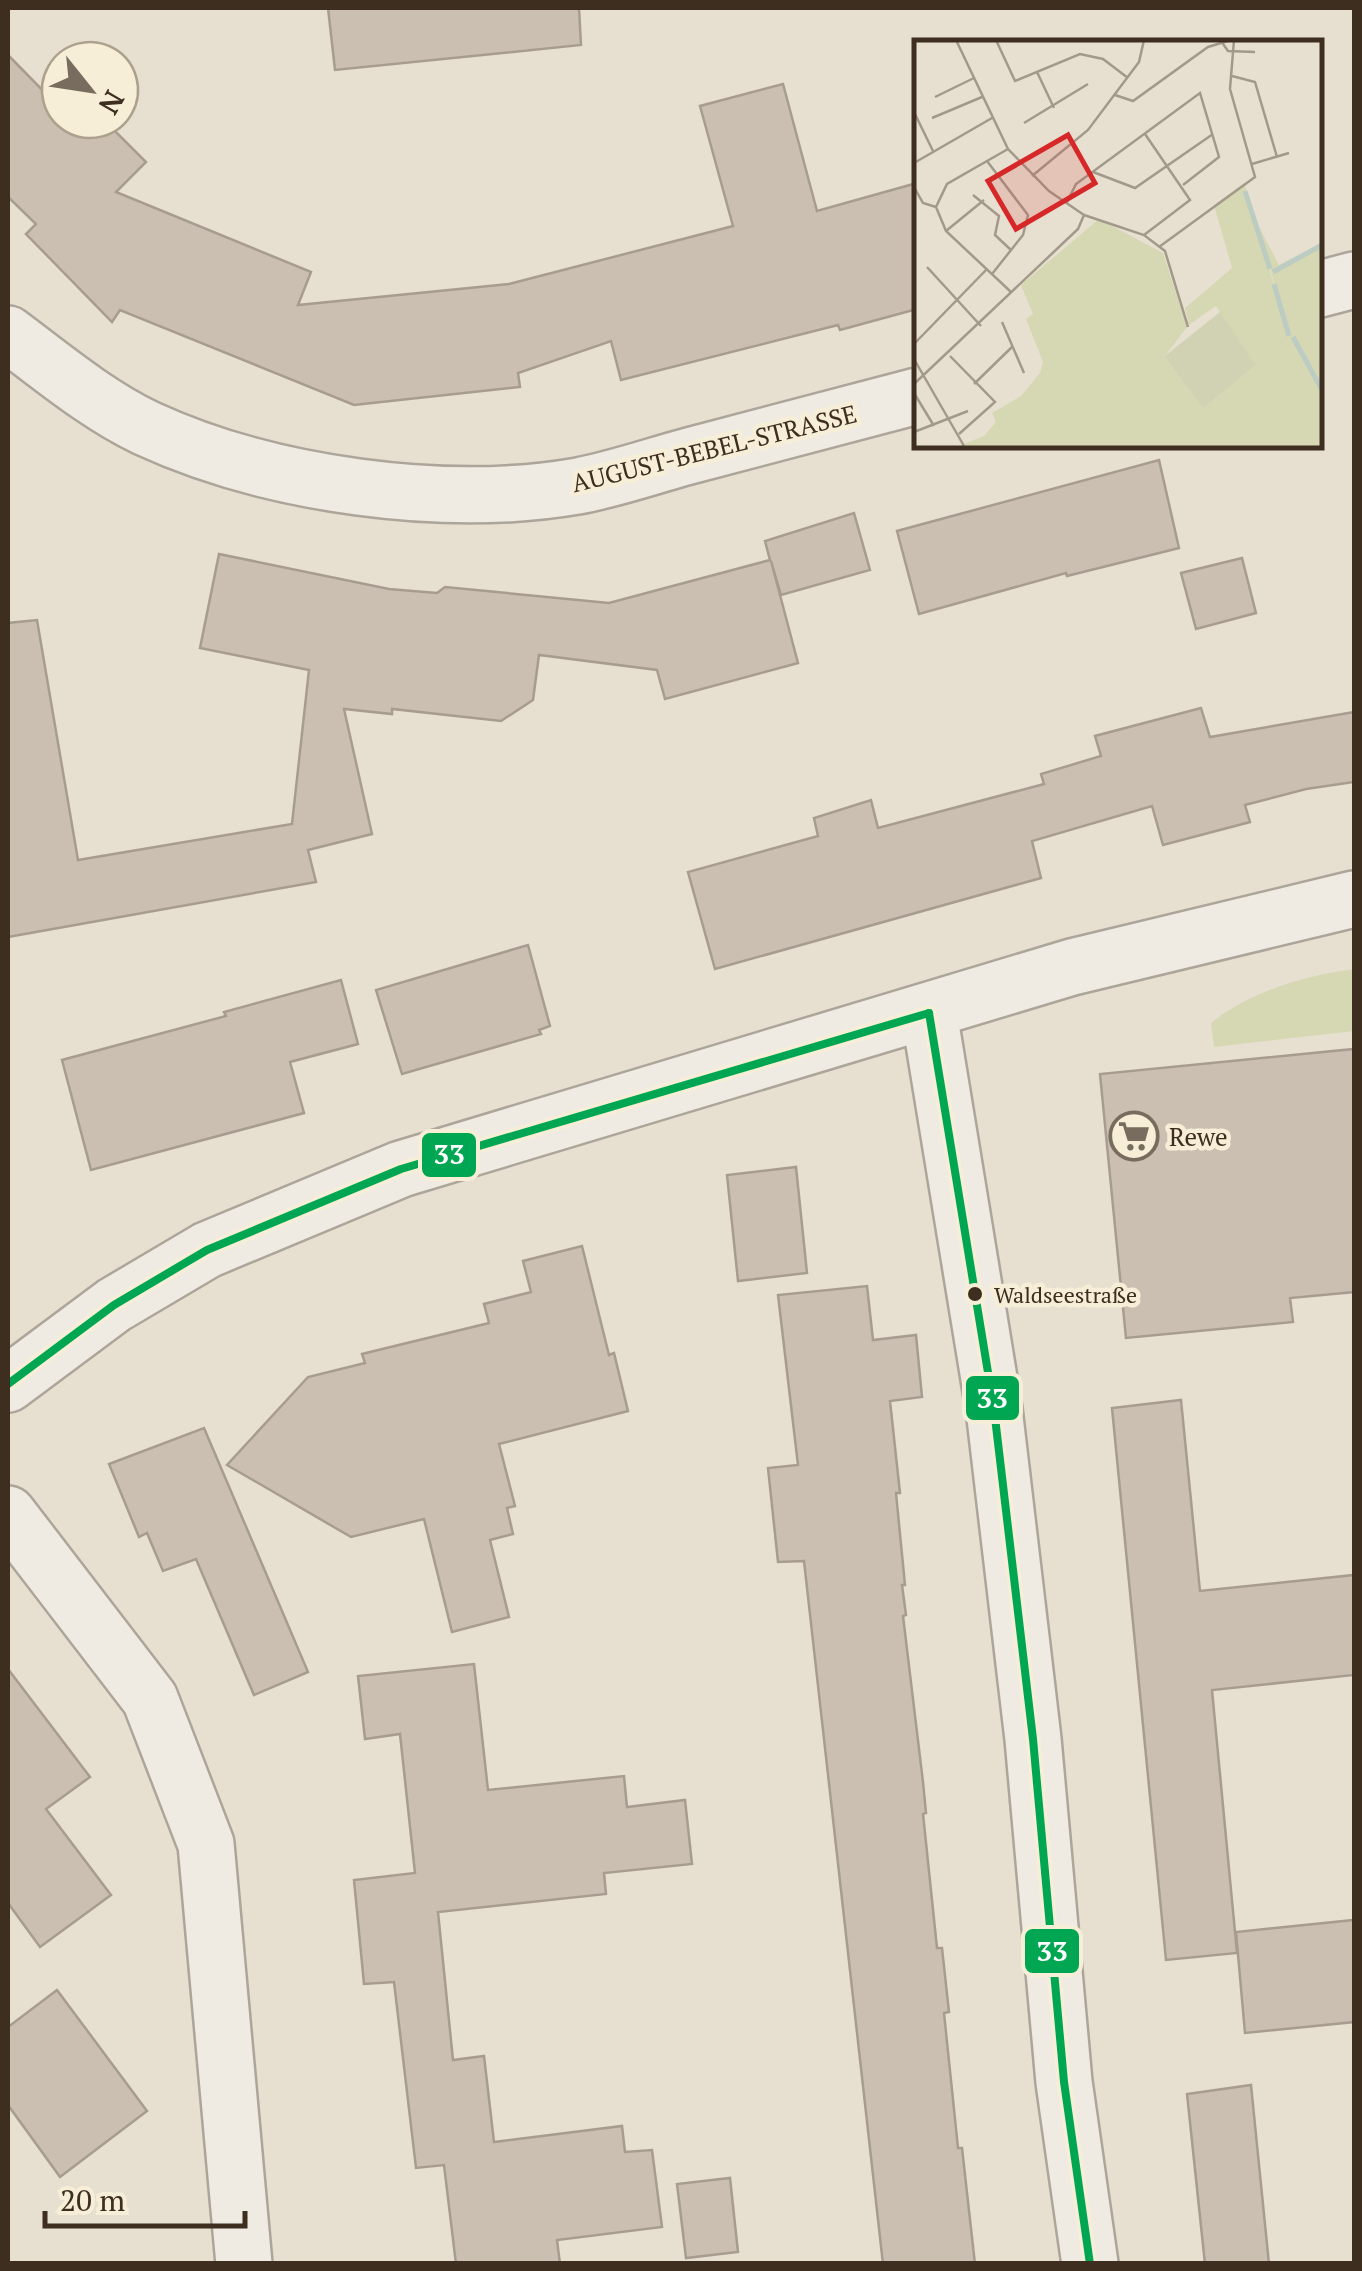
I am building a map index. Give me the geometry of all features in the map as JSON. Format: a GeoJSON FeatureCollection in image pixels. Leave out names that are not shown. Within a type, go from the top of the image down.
{"type":"FeatureCollection","features":[{"type":"Feature","properties":{"kind":"street"},"geometry":{"type":"LineString","coordinates":[[1322,288],[1354,280]]}},
{"type":"Feature","properties":{"kind":"street","name":"AUGUST-BEBEL-STRASSE"},"geometry":{"type":"LineString","coordinates":[[8,334],[91,396],[144,427],[197,448],[327,482],[461,497],[578,486],[914,397]]}},
{"type":"Feature","properties":{"kind":"street"},"geometry":{"type":"LineString","coordinates":[[8,1384],[114,1306],[207,1250],[401,1169],[1072,967],[1354,899]]}},
{"type":"Feature","properties":{"kind":"street"},"geometry":{"type":"LineString","coordinates":[[929,1013],[994,1408],[1033,1739],[1064,2082],[1090,2264]]}},
{"type":"Feature","properties":{"kind":"street"},"geometry":{"type":"LineString","coordinates":[[8,1514],[150,1699],[206,1844],[244,2264]]}},
{"type":"Feature","properties":{"kind":"green space"},"geometry":{"type":"Polygon","coordinates":[[[1354,969],[1354,1031],[1214,1047],[1211,1023],[1243,1002],[1298,981],[1354,969]]]}},
{"type":"Feature","properties":{"kind":"building"},"geometry":{"type":"Polygon","coordinates":[[[328,8],[579,8],[581,45],[335,70],[328,8]]]}},
{"type":"Feature","properties":{"kind":"building"},"geometry":{"type":"Polygon","coordinates":[[[8,55],[40,88],[40,140],[124,140],[146,162],[116,192],[311,272],[298,305],[509,284],[733,226],[700,106],[783,84],[817,211],[914,184],[914,310],[621,380],[611,341],[518,373],[520,387],[354,405],[120,310],[112,322],[26,234],[36,224],[8,197],[8,55]]]}},
{"type":"Feature","properties":{"kind":"building"},"geometry":{"type":"Polygon","coordinates":[[[1159,460],[1179,548],[1067,576],[1066,573],[919,614],[897,531],[1159,460]]]}},
{"type":"Feature","properties":{"kind":"building"},"geometry":{"type":"Polygon","coordinates":[[[854,513],[870,570],[781,595],[771,561],[798,663],[665,699],[657,670],[539,655],[533,700],[501,721],[392,709],[392,714],[344,709],[372,834],[308,850],[316,882],[8,937],[8,623],[37,620],[78,860],[292,824],[309,670],[200,648],[219,554],[389,589],[437,593],[445,587],[609,603],[770,560],[765,541],[854,513]]]}},
{"type":"Feature","properties":{"kind":"building"},"geometry":{"type":"Polygon","coordinates":[[[1242,558],[1256,613],[1196,629],[1181,573],[1242,558]]]}},
{"type":"Feature","properties":{"kind":"building"},"geometry":{"type":"Polygon","coordinates":[[[1201,708],[1210,737],[1354,712],[1354,782],[1306,789],[1245,805],[1250,822],[1163,845],[1152,806],[1032,841],[1041,878],[715,969],[688,872],[818,836],[814,818],[871,800],[878,828],[1044,784],[1041,774],[1101,756],[1095,736],[1201,708]]]}},
{"type":"Feature","properties":{"kind":"building"},"geometry":{"type":"Polygon","coordinates":[[[528,945],[550,1026],[539,1030],[541,1034],[402,1074],[376,990],[528,945]]]}},
{"type":"Feature","properties":{"kind":"building"},"geometry":{"type":"Polygon","coordinates":[[[341,980],[358,1044],[290,1062],[304,1113],[91,1170],[62,1060],[341,980]]]}},
{"type":"Feature","properties":{"kind":"building"},"geometry":{"type":"Polygon","coordinates":[[[1354,1049],[1354,1292],[1290,1298],[1293,1322],[1126,1338],[1100,1074],[1354,1049]]]}},
{"type":"Feature","properties":{"kind":"building"},"geometry":{"type":"Polygon","coordinates":[[[796,1167],[807,1273],[738,1281],[727,1175],[796,1167]]]}},
{"type":"Feature","properties":{"kind":"building"},"geometry":{"type":"Polygon","coordinates":[[[582,1246],[609,1355],[614,1353],[628,1411],[499,1444],[515,1506],[507,1508],[513,1534],[490,1540],[509,1617],[452,1632],[424,1519],[351,1537],[227,1465],[308,1377],[365,1363],[362,1354],[489,1323],[484,1304],[531,1292],[523,1261],[582,1246]]]}},
{"type":"Feature","properties":{"kind":"building"},"geometry":{"type":"Polygon","coordinates":[[[867,1286],[873,1340],[916,1335],[922,1397],[890,1401],[900,1493],[896,1493],[905,1585],[903,1616],[937,1948],[942,1948],[949,2012],[944,2013],[958,2148],[962,2148],[975,2264],[883,2264],[804,1561],[778,1562],[768,1468],[798,1465],[778,1295],[867,1286]]]}},
{"type":"Feature","properties":{"kind":"building"},"geometry":{"type":"Polygon","coordinates":[[[1181,1400],[1200,1591],[1354,1575],[1354,1675],[1212,1690],[1237,1953],[1166,1960],[1112,1408],[1181,1400]]]}},
{"type":"Feature","properties":{"kind":"building"},"geometry":{"type":"Polygon","coordinates":[[[204,1428],[308,1672],[254,1695],[196,1559],[163,1571],[147,1533],[139,1537],[109,1464],[204,1428]]]}},
{"type":"Feature","properties":{"kind":"building"},"geometry":{"type":"Polygon","coordinates":[[[474,1664],[488,1790],[624,1776],[627,1807],[685,1800],[692,1864],[604,1873],[606,1894],[438,1912],[453,2060],[484,2056],[494,2142],[622,2126],[625,2152],[652,2150],[662,2227],[557,2240],[560,2264],[456,2264],[444,2165],[416,2168],[394,1982],[364,1984],[354,1880],[415,1873],[400,1734],[365,1739],[358,1676],[474,1664]]]}},
{"type":"Feature","properties":{"kind":"building"},"geometry":{"type":"Polygon","coordinates":[[[8,1669],[90,1777],[46,1809],[111,1895],[40,1947],[8,1903],[8,1669]]]}},
{"type":"Feature","properties":{"kind":"building"},"geometry":{"type":"Polygon","coordinates":[[[1354,1920],[1354,2022],[1245,2033],[1236,1932],[1354,1920]]]}},
{"type":"Feature","properties":{"kind":"building"},"geometry":{"type":"Polygon","coordinates":[[[57,1990],[147,2111],[60,2177],[8,2105],[8,2027],[57,1990]]]}},
{"type":"Feature","properties":{"kind":"building"},"geometry":{"type":"Polygon","coordinates":[[[1251,2085],[1269,2264],[1205,2264],[1187,2094],[1251,2085]]]}},
{"type":"Feature","properties":{"kind":"building"},"geometry":{"type":"Polygon","coordinates":[[[730,2178],[738,2252],[686,2258],[677,2184],[730,2178]]]}},
{"type":"Feature","properties":{"kind":"transit line","name":"33"},"geometry":{"type":"LineString","coordinates":[[929,1013],[994,1409],[1033,1739],[1064,2082],[1090,2264]]}},
{"type":"Feature","properties":{"kind":"transit line","name":"33"},"geometry":{"type":"LineString","coordinates":[[8,1384],[114,1305],[207,1250],[401,1169],[929,1013]]}},
{"type":"Feature","properties":{"kind":"place","name":"Rewe"},"geometry":{"type":"Point","coordinates":[1134,1136]}},
{"type":"Feature","properties":{"kind":"place","name":"Waldseestraße"},"geometry":{"type":"Point","coordinates":[975,1294]}}]}
